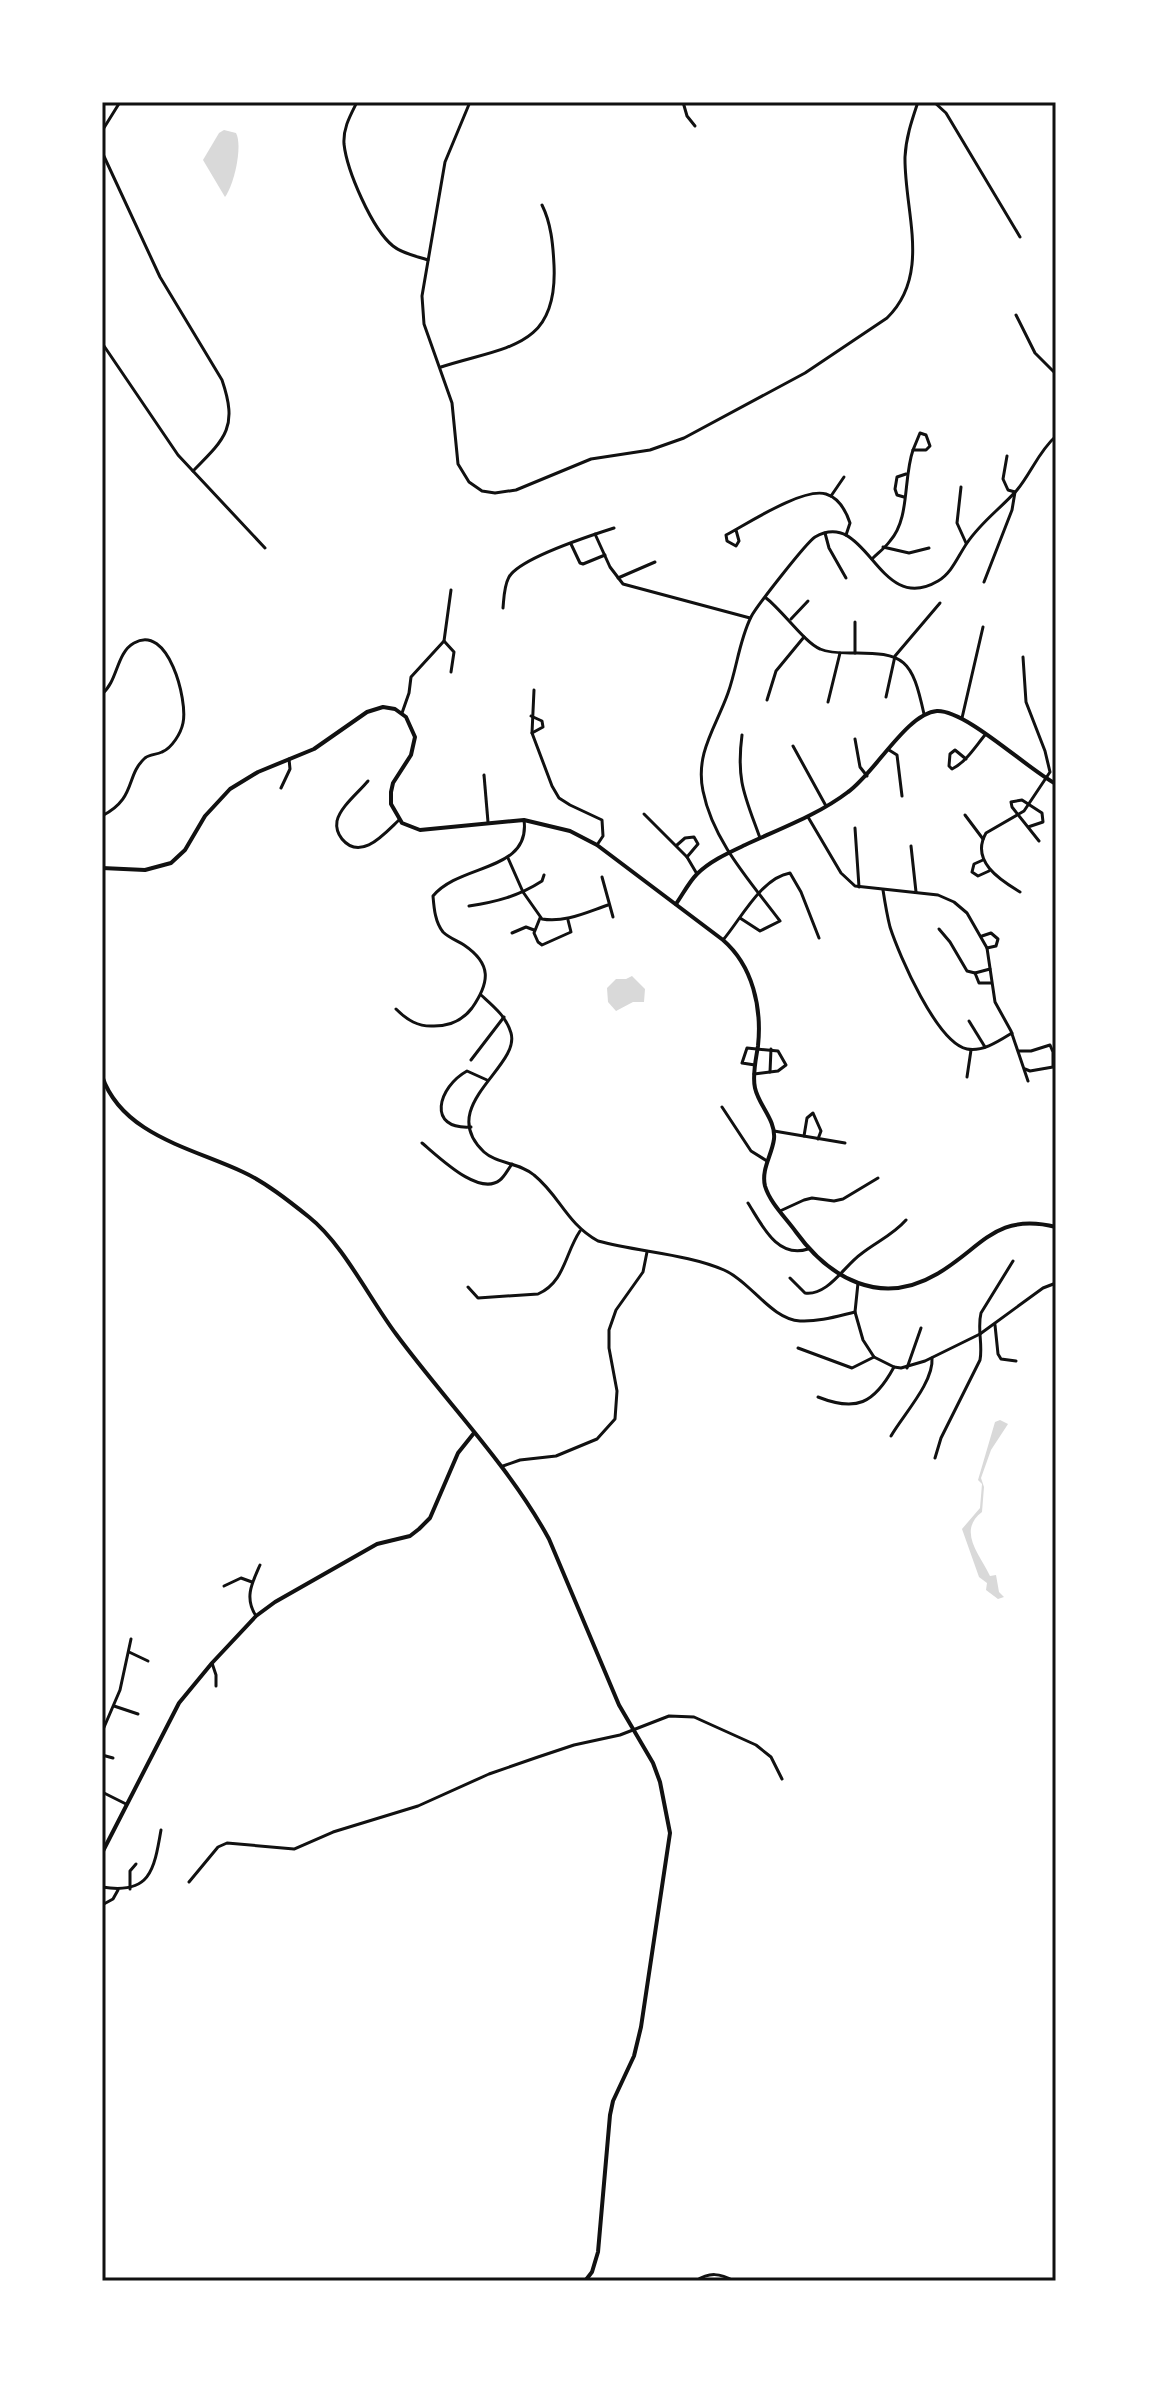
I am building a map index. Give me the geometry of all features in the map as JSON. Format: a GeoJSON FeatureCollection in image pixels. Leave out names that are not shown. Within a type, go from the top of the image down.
{"type":"FeatureCollection","features":[{"type":"Feature","properties":{"kind":"street"},"geometry":{"type":"LineString","coordinates":[[102,131],[120,102]]}},
{"type":"Feature","properties":{"kind":"street"},"geometry":{"type":"LineString","coordinates":[[357,102],[346,123],[344,145],[376,229],[403,253],[428,260]]}},
{"type":"Feature","properties":{"kind":"street"},"geometry":{"type":"LineString","coordinates":[[470,102],[445,162],[422,310],[452,403],[458,464],[469,482],[482,491],[495,493],[516,490],[591,459],[667,446],[805,373],[887,318],[898,307],[911,278],[913,263],[906,139],[918,102]]}},
{"type":"Feature","properties":{"kind":"street"},"geometry":{"type":"LineString","coordinates":[[683,102],[687,116],[695,126]]}},
{"type":"Feature","properties":{"kind":"street"},"geometry":{"type":"LineString","coordinates":[[934,102],[946,113],[1020,237]]}},
{"type":"Feature","properties":{"kind":"street"},"geometry":{"type":"LineString","coordinates":[[102,152],[160,277],[222,380],[227,394],[230,407],[227,427],[222,438],[193,471]]}},
{"type":"Feature","properties":{"kind":"street"},"geometry":{"type":"LineString","coordinates":[[441,367],[522,341],[543,323],[553,301],[554,290],[550,230],[542,205]]}},
{"type":"Feature","properties":{"kind":"street"},"geometry":{"type":"LineString","coordinates":[[1016,315],[1035,353],[1056,374]]}},
{"type":"Feature","properties":{"kind":"street"},"geometry":{"type":"LineString","coordinates":[[102,343],[178,455],[265,548]]}},
{"type":"Feature","properties":{"kind":"street"},"geometry":{"type":"LineString","coordinates":[[872,559],[899,528],[906,474],[913,450],[920,433],[926,435],[930,446],[926,450],[913,450]]}},
{"type":"Feature","properties":{"kind":"street"},"geometry":{"type":"LineString","coordinates":[[740,918],[760,931],[780,921],[728,853],[706,801],[701,770],[706,741],[729,692],[750,618],[805,545],[825,533],[846,535],[858,541],[881,573],[902,586],[920,587],[939,581],[983,520],[1015,492],[1056,436]]}},
{"type":"Feature","properties":{"kind":"street"},"geometry":{"type":"LineString","coordinates":[[1007,456],[1003,479],[1008,490],[1015,492]]}},
{"type":"Feature","properties":{"kind":"street"},"geometry":{"type":"LineString","coordinates":[[905,498],[897,495],[895,489],[897,477],[906,474]]}},
{"type":"Feature","properties":{"kind":"street"},"geometry":{"type":"LineString","coordinates":[[831,496],[844,477]]}},
{"type":"Feature","properties":{"kind":"street"},"geometry":{"type":"LineString","coordinates":[[961,487],[957,523],[966,543]]}},
{"type":"Feature","properties":{"kind":"street"},"geometry":{"type":"LineString","coordinates":[[984,582],[1012,510],[1015,492]]}},
{"type":"Feature","properties":{"kind":"street"},"geometry":{"type":"LineString","coordinates":[[736,530],[818,493],[839,502],[848,518],[846,535]]}},
{"type":"Feature","properties":{"kind":"street"},"geometry":{"type":"LineString","coordinates":[[503,608],[505,589],[515,569],[533,558],[614,528]]}},
{"type":"Feature","properties":{"kind":"street"},"geometry":{"type":"LineString","coordinates":[[825,533],[829,548],[846,578]]}},
{"type":"Feature","properties":{"kind":"street"},"geometry":{"type":"LineString","coordinates":[[595,534],[616,578],[632,588],[689,599],[750,618]]}},
{"type":"Feature","properties":{"kind":"street"},"geometry":{"type":"LineString","coordinates":[[571,544],[583,564],[605,555]]}},
{"type":"Feature","properties":{"kind":"street"},"geometry":{"type":"LineString","coordinates":[[883,547],[909,553],[929,548]]}},
{"type":"Feature","properties":{"kind":"street"},"geometry":{"type":"LineString","coordinates":[[616,578],[655,562]]}},
{"type":"Feature","properties":{"kind":"street"},"geometry":{"type":"LineString","coordinates":[[402,713],[411,677],[444,641],[451,590]]}},
{"type":"Feature","properties":{"kind":"street"},"geometry":{"type":"LineString","coordinates":[[766,598],[815,647],[840,653],[882,652],[895,656],[911,672],[924,714]]}},
{"type":"Feature","properties":{"kind":"street"},"geometry":{"type":"LineString","coordinates":[[790,620],[808,601]]}},
{"type":"Feature","properties":{"kind":"street"},"geometry":{"type":"LineString","coordinates":[[886,697],[895,656],[940,603]]}},
{"type":"Feature","properties":{"kind":"street"},"geometry":{"type":"LineString","coordinates":[[855,622],[855,653]]}},
{"type":"Feature","properties":{"kind":"street"},"geometry":{"type":"LineString","coordinates":[[962,718],[983,627]]}},
{"type":"Feature","properties":{"kind":"street"},"geometry":{"type":"LineString","coordinates":[[767,700],[776,671],[804,637]]}},
{"type":"Feature","properties":{"kind":"street"},"geometry":{"type":"LineString","coordinates":[[102,694],[129,646],[144,639],[152,640],[165,650],[170,660],[184,717],[178,734],[168,748],[141,762],[128,793],[117,807],[102,816]]}},
{"type":"Feature","properties":{"kind":"street"},"geometry":{"type":"LineString","coordinates":[[444,641],[454,652],[451,672]]}},
{"type":"Feature","properties":{"kind":"street"},"geometry":{"type":"LineString","coordinates":[[828,702],[840,653]]}},
{"type":"Feature","properties":{"kind":"street"},"geometry":{"type":"LineString","coordinates":[[983,839],[1029,805],[1051,767],[1026,702],[1023,657]]}},
{"type":"Feature","properties":{"kind":"street"},"geometry":{"type":"LineString","coordinates":[[534,690],[532,733],[543,767],[559,798],[602,820],[603,836],[597,845]]}},
{"type":"Feature","properties":{"kind":"street"},"geometry":{"type":"LineString","coordinates":[[102,868],[145,870],[171,863],[185,850],[205,816],[230,789],[258,772],[322,745],[374,708],[383,707],[402,713],[415,737],[411,755],[391,792],[391,804],[399,820],[410,828],[420,830],[524,820],[570,831],[597,845],[676,904],[723,940],[741,959],[755,994],[760,1021],[754,1085],[774,1131],[765,1187],[808,1249],[839,1275],[858,1283],[887,1287],[922,1281],[942,1271],[981,1240],[1006,1227],[1038,1224],[1056,1227]]}},
{"type":"Feature","properties":{"kind":"street"},"geometry":{"type":"LineString","coordinates":[[676,904],[697,874],[728,853],[845,795],[867,776],[913,721],[924,714],[947,712],[962,718],[1056,784]]}},
{"type":"Feature","properties":{"kind":"street"},"geometry":{"type":"LineString","coordinates":[[531,716],[539,718],[543,727],[532,733]]}},
{"type":"Feature","properties":{"kind":"street"},"geometry":{"type":"LineString","coordinates":[[742,735],[738,770],[760,838]]}},
{"type":"Feature","properties":{"kind":"street"},"geometry":{"type":"LineString","coordinates":[[966,759],[955,750],[950,754],[949,766],[952,769],[966,759],[985,735]]}},
{"type":"Feature","properties":{"kind":"street"},"geometry":{"type":"LineString","coordinates":[[855,739],[860,767],[867,776]]}},
{"type":"Feature","properties":{"kind":"street"},"geometry":{"type":"LineString","coordinates":[[793,746],[826,806]]}},
{"type":"Feature","properties":{"kind":"street"},"geometry":{"type":"LineString","coordinates":[[889,750],[897,755],[902,796]]}},
{"type":"Feature","properties":{"kind":"street"},"geometry":{"type":"LineString","coordinates":[[281,788],[290,769],[289,759]]}},
{"type":"Feature","properties":{"kind":"street"},"geometry":{"type":"LineString","coordinates":[[484,775],[488,822]]}},
{"type":"Feature","properties":{"kind":"street"},"geometry":{"type":"LineString","coordinates":[[368,781],[340,815],[337,827],[342,840],[356,848],[367,847],[399,820]]}},
{"type":"Feature","properties":{"kind":"street"},"geometry":{"type":"LineString","coordinates":[[1028,827],[1044,820],[1042,813],[1019,800],[1011,802],[1012,807],[1039,841]]}},
{"type":"Feature","properties":{"kind":"street"},"geometry":{"type":"LineString","coordinates":[[644,814],[687,857],[697,874]]}},
{"type":"Feature","properties":{"kind":"street"},"geometry":{"type":"LineString","coordinates":[[965,815],[983,839],[984,860],[989,871],[1020,892]]}},
{"type":"Feature","properties":{"kind":"street"},"geometry":{"type":"LineString","coordinates":[[807,816],[848,882],[859,887],[938,895],[954,902],[967,913],[987,948],[998,1012],[1012,1033],[1028,1081]]}},
{"type":"Feature","properties":{"kind":"street"},"geometry":{"type":"LineString","coordinates":[[396,1009],[413,1023],[449,1025],[469,1012],[481,995],[486,977],[481,959],[445,933],[436,916],[433,896],[448,881],[508,858],[517,851],[524,820]]}},
{"type":"Feature","properties":{"kind":"street"},"geometry":{"type":"LineString","coordinates":[[855,828],[859,887]]}},
{"type":"Feature","properties":{"kind":"street"},"geometry":{"type":"LineString","coordinates":[[676,846],[685,838],[694,837],[698,844],[687,857]]}},
{"type":"Feature","properties":{"kind":"street"},"geometry":{"type":"LineString","coordinates":[[911,846],[916,892]]}},
{"type":"Feature","properties":{"kind":"street"},"geometry":{"type":"LineString","coordinates":[[508,858],[523,892],[540,918],[553,921],[567,919],[608,905]]}},
{"type":"Feature","properties":{"kind":"street"},"geometry":{"type":"LineString","coordinates":[[984,860],[974,864],[972,872],[978,876],[989,871]]}},
{"type":"Feature","properties":{"kind":"street"},"geometry":{"type":"LineString","coordinates":[[723,940],[759,894],[779,876],[790,873],[819,938]]}},
{"type":"Feature","properties":{"kind":"street"},"geometry":{"type":"LineString","coordinates":[[469,906],[494,902],[523,892],[542,881],[544,875]]}},
{"type":"Feature","properties":{"kind":"street"},"geometry":{"type":"LineString","coordinates":[[602,877],[613,917]]}},
{"type":"Feature","properties":{"kind":"street"},"geometry":{"type":"LineString","coordinates":[[883,890],[898,946],[938,1027],[958,1046],[971,1050],[985,1047],[1012,1033]]}},
{"type":"Feature","properties":{"kind":"street"},"geometry":{"type":"LineString","coordinates":[[540,918],[534,930],[542,945],[571,932],[567,919]]}},
{"type":"Feature","properties":{"kind":"street"},"geometry":{"type":"LineString","coordinates":[[512,933],[526,927],[534,930]]}},
{"type":"Feature","properties":{"kind":"street"},"geometry":{"type":"LineString","coordinates":[[939,929],[967,971],[975,973],[990,969]]}},
{"type":"Feature","properties":{"kind":"street"},"geometry":{"type":"LineString","coordinates":[[982,936],[991,933],[998,939],[996,946],[987,948]]}},
{"type":"Feature","properties":{"kind":"street"},"geometry":{"type":"LineString","coordinates":[[975,973],[979,983],[991,983]]}},
{"type":"Feature","properties":{"kind":"street"},"geometry":{"type":"LineString","coordinates":[[481,995],[504,1017],[512,1036],[509,1054],[487,1080],[471,1107],[471,1135],[485,1153],[534,1174],[580,1231],[598,1241],[726,1271],[781,1314],[795,1321],[815,1321],[855,1312]]}},
{"type":"Feature","properties":{"kind":"street"},"geometry":{"type":"LineString","coordinates":[[471,1060],[504,1017]]}},
{"type":"Feature","properties":{"kind":"street"},"geometry":{"type":"LineString","coordinates":[[969,1021],[985,1047]]}},
{"type":"Feature","properties":{"kind":"street"},"geometry":{"type":"LineString","coordinates":[[1019,1051],[1050,1045],[1053,1052],[1054,1067],[1025,1069]]}},
{"type":"Feature","properties":{"kind":"street"},"geometry":{"type":"LineString","coordinates":[[754,1074],[778,1071],[786,1065],[780,1053],[771,1049],[747,1048],[742,1063],[755,1065]]}},
{"type":"Feature","properties":{"kind":"street"},"geometry":{"type":"LineString","coordinates":[[770,1072],[771,1049]]}},
{"type":"Feature","properties":{"kind":"street"},"geometry":{"type":"LineString","coordinates":[[967,1077],[971,1050]]}},
{"type":"Feature","properties":{"kind":"street"},"geometry":{"type":"LineString","coordinates":[[471,1127],[456,1128],[446,1123],[442,1111],[444,1094],[456,1077],[467,1071],[487,1080]]}},
{"type":"Feature","properties":{"kind":"street"},"geometry":{"type":"LineString","coordinates":[[102,1076],[113,1100],[141,1126],[247,1174],[311,1218],[344,1258],[393,1330],[440,1393],[502,1467],[536,1516],[549,1539],[573,1601],[632,1731],[646,1750],[660,1782],[670,1833],[641,2027],[634,2056],[617,2091],[610,2115],[598,2252],[589,2280]]}},
{"type":"Feature","properties":{"kind":"street"},"geometry":{"type":"LineString","coordinates":[[722,1107],[751,1151],[767,1161]]}},
{"type":"Feature","properties":{"kind":"street"},"geometry":{"type":"LineString","coordinates":[[804,1136],[807,1118],[813,1113],[821,1131],[818,1139]]}},
{"type":"Feature","properties":{"kind":"street"},"geometry":{"type":"LineString","coordinates":[[774,1131],[845,1143]]}},
{"type":"Feature","properties":{"kind":"street"},"geometry":{"type":"LineString","coordinates":[[422,1143],[476,1184],[490,1185],[501,1179],[512,1164]]}},
{"type":"Feature","properties":{"kind":"street"},"geometry":{"type":"LineString","coordinates":[[780,1211],[804,1200],[843,1199],[878,1178]]}},
{"type":"Feature","properties":{"kind":"street"},"geometry":{"type":"LineString","coordinates":[[748,1203],[761,1224],[784,1249],[808,1249]]}},
{"type":"Feature","properties":{"kind":"street"},"geometry":{"type":"LineString","coordinates":[[790,1278],[805,1293],[811,1294],[906,1220]]}},
{"type":"Feature","properties":{"kind":"street"},"geometry":{"type":"LineString","coordinates":[[468,1287],[478,1298],[487,1299],[545,1291],[554,1285],[580,1231]]}},
{"type":"Feature","properties":{"kind":"street"},"geometry":{"type":"LineString","coordinates":[[502,1467],[520,1460],[544,1459],[576,1448],[597,1439],[615,1419],[617,1391],[609,1330],[616,1310],[643,1272],[647,1252]]}},
{"type":"Feature","properties":{"kind":"street"},"geometry":{"type":"LineString","coordinates":[[935,1458],[941,1438],[980,1360],[981,1313],[1013,1261]]}},
{"type":"Feature","properties":{"kind":"street"},"geometry":{"type":"LineString","coordinates":[[858,1283],[855,1312],[860,1335],[874,1357],[894,1367],[907,1368],[980,1334],[1043,1288],[1056,1283]]}},
{"type":"Feature","properties":{"kind":"street"},"geometry":{"type":"LineString","coordinates":[[995,1325],[998,1354],[1001,1359],[1016,1361]]}},
{"type":"Feature","properties":{"kind":"street"},"geometry":{"type":"LineString","coordinates":[[907,1368],[921,1328]]}},
{"type":"Feature","properties":{"kind":"street"},"geometry":{"type":"LineString","coordinates":[[798,1348],[852,1368],[874,1357]]}},
{"type":"Feature","properties":{"kind":"street"},"geometry":{"type":"LineString","coordinates":[[891,1436],[927,1381],[933,1366],[932,1358]]}},
{"type":"Feature","properties":{"kind":"street"},"geometry":{"type":"LineString","coordinates":[[818,1397],[840,1405],[860,1403],[877,1392],[894,1367]]}},
{"type":"Feature","properties":{"kind":"street"},"geometry":{"type":"LineString","coordinates":[[102,1853],[179,1703],[212,1663],[256,1616],[299,1586],[377,1544],[410,1536],[419,1529],[430,1518],[458,1453],[474,1433]]}},
{"type":"Feature","properties":{"kind":"street"},"geometry":{"type":"LineString","coordinates":[[256,1616],[250,1607],[252,1582],[260,1565]]}},
{"type":"Feature","properties":{"kind":"street"},"geometry":{"type":"LineString","coordinates":[[224,1586],[241,1578],[252,1582]]}},
{"type":"Feature","properties":{"kind":"street"},"geometry":{"type":"LineString","coordinates":[[102,1732],[114,1706],[131,1639]]}},
{"type":"Feature","properties":{"kind":"street"},"geometry":{"type":"LineString","coordinates":[[129,1652],[148,1661]]}},
{"type":"Feature","properties":{"kind":"street"},"geometry":{"type":"LineString","coordinates":[[212,1663],[216,1686]]}},
{"type":"Feature","properties":{"kind":"street"},"geometry":{"type":"LineString","coordinates":[[114,1706],[138,1714]]}},
{"type":"Feature","properties":{"kind":"street"},"geometry":{"type":"LineString","coordinates":[[102,1711],[111,1715]]}},
{"type":"Feature","properties":{"kind":"street"},"geometry":{"type":"LineString","coordinates":[[189,1882],[218,1847],[227,1843],[294,1849],[303,1847],[320,1836],[418,1806],[489,1774],[632,1731],[669,1716],[694,1717],[756,1745],[771,1757],[782,1779]]}},
{"type":"Feature","properties":{"kind":"street"},"geometry":{"type":"LineString","coordinates":[[102,1755],[113,1758]]}},
{"type":"Feature","properties":{"kind":"street"},"geometry":{"type":"LineString","coordinates":[[102,1792],[126,1804]]}},
{"type":"Feature","properties":{"kind":"street"},"geometry":{"type":"LineString","coordinates":[[102,1887],[118,1890],[141,1884],[151,1873],[161,1830]]}},
{"type":"Feature","properties":{"kind":"street"},"geometry":{"type":"LineString","coordinates":[[130,1889],[130,1871],[136,1864]]}},
{"type":"Feature","properties":{"kind":"street"},"geometry":{"type":"LineString","coordinates":[[102,1905],[113,1899],[118,1890]]}},
{"type":"Feature","properties":{"kind":"street"},"geometry":{"type":"LineString","coordinates":[[696,2281],[716,2274],[734,2281]]}},
{"type":"Feature","properties":{"kind":"shaded area"},"geometry":{"type":"Polygon","coordinates":[[[224,130],[236,133],[238,139],[234,175],[225,197],[203,160],[224,130]]]}},
{"type":"Feature","properties":{"kind":"shaded area"},"geometry":{"type":"Polygon","coordinates":[[[632,976],[645,989],[644,1002],[633,1002],[616,1011],[608,1002],[607,988],[616,979],[632,976]]]}},
{"type":"Feature","properties":{"kind":"shaded area"},"geometry":{"type":"Polygon","coordinates":[[[1000,1420],[1008,1424],[991,1450],[981,1478],[984,1487],[982,1512],[971,1527],[976,1552],[990,1576],[996,1575],[999,1592],[1004,1597],[998,1599],[986,1590],[987,1583],[979,1577],[962,1529],[980,1508],[982,1484],[978,1480],[995,1422],[1000,1420]]]}}]}
